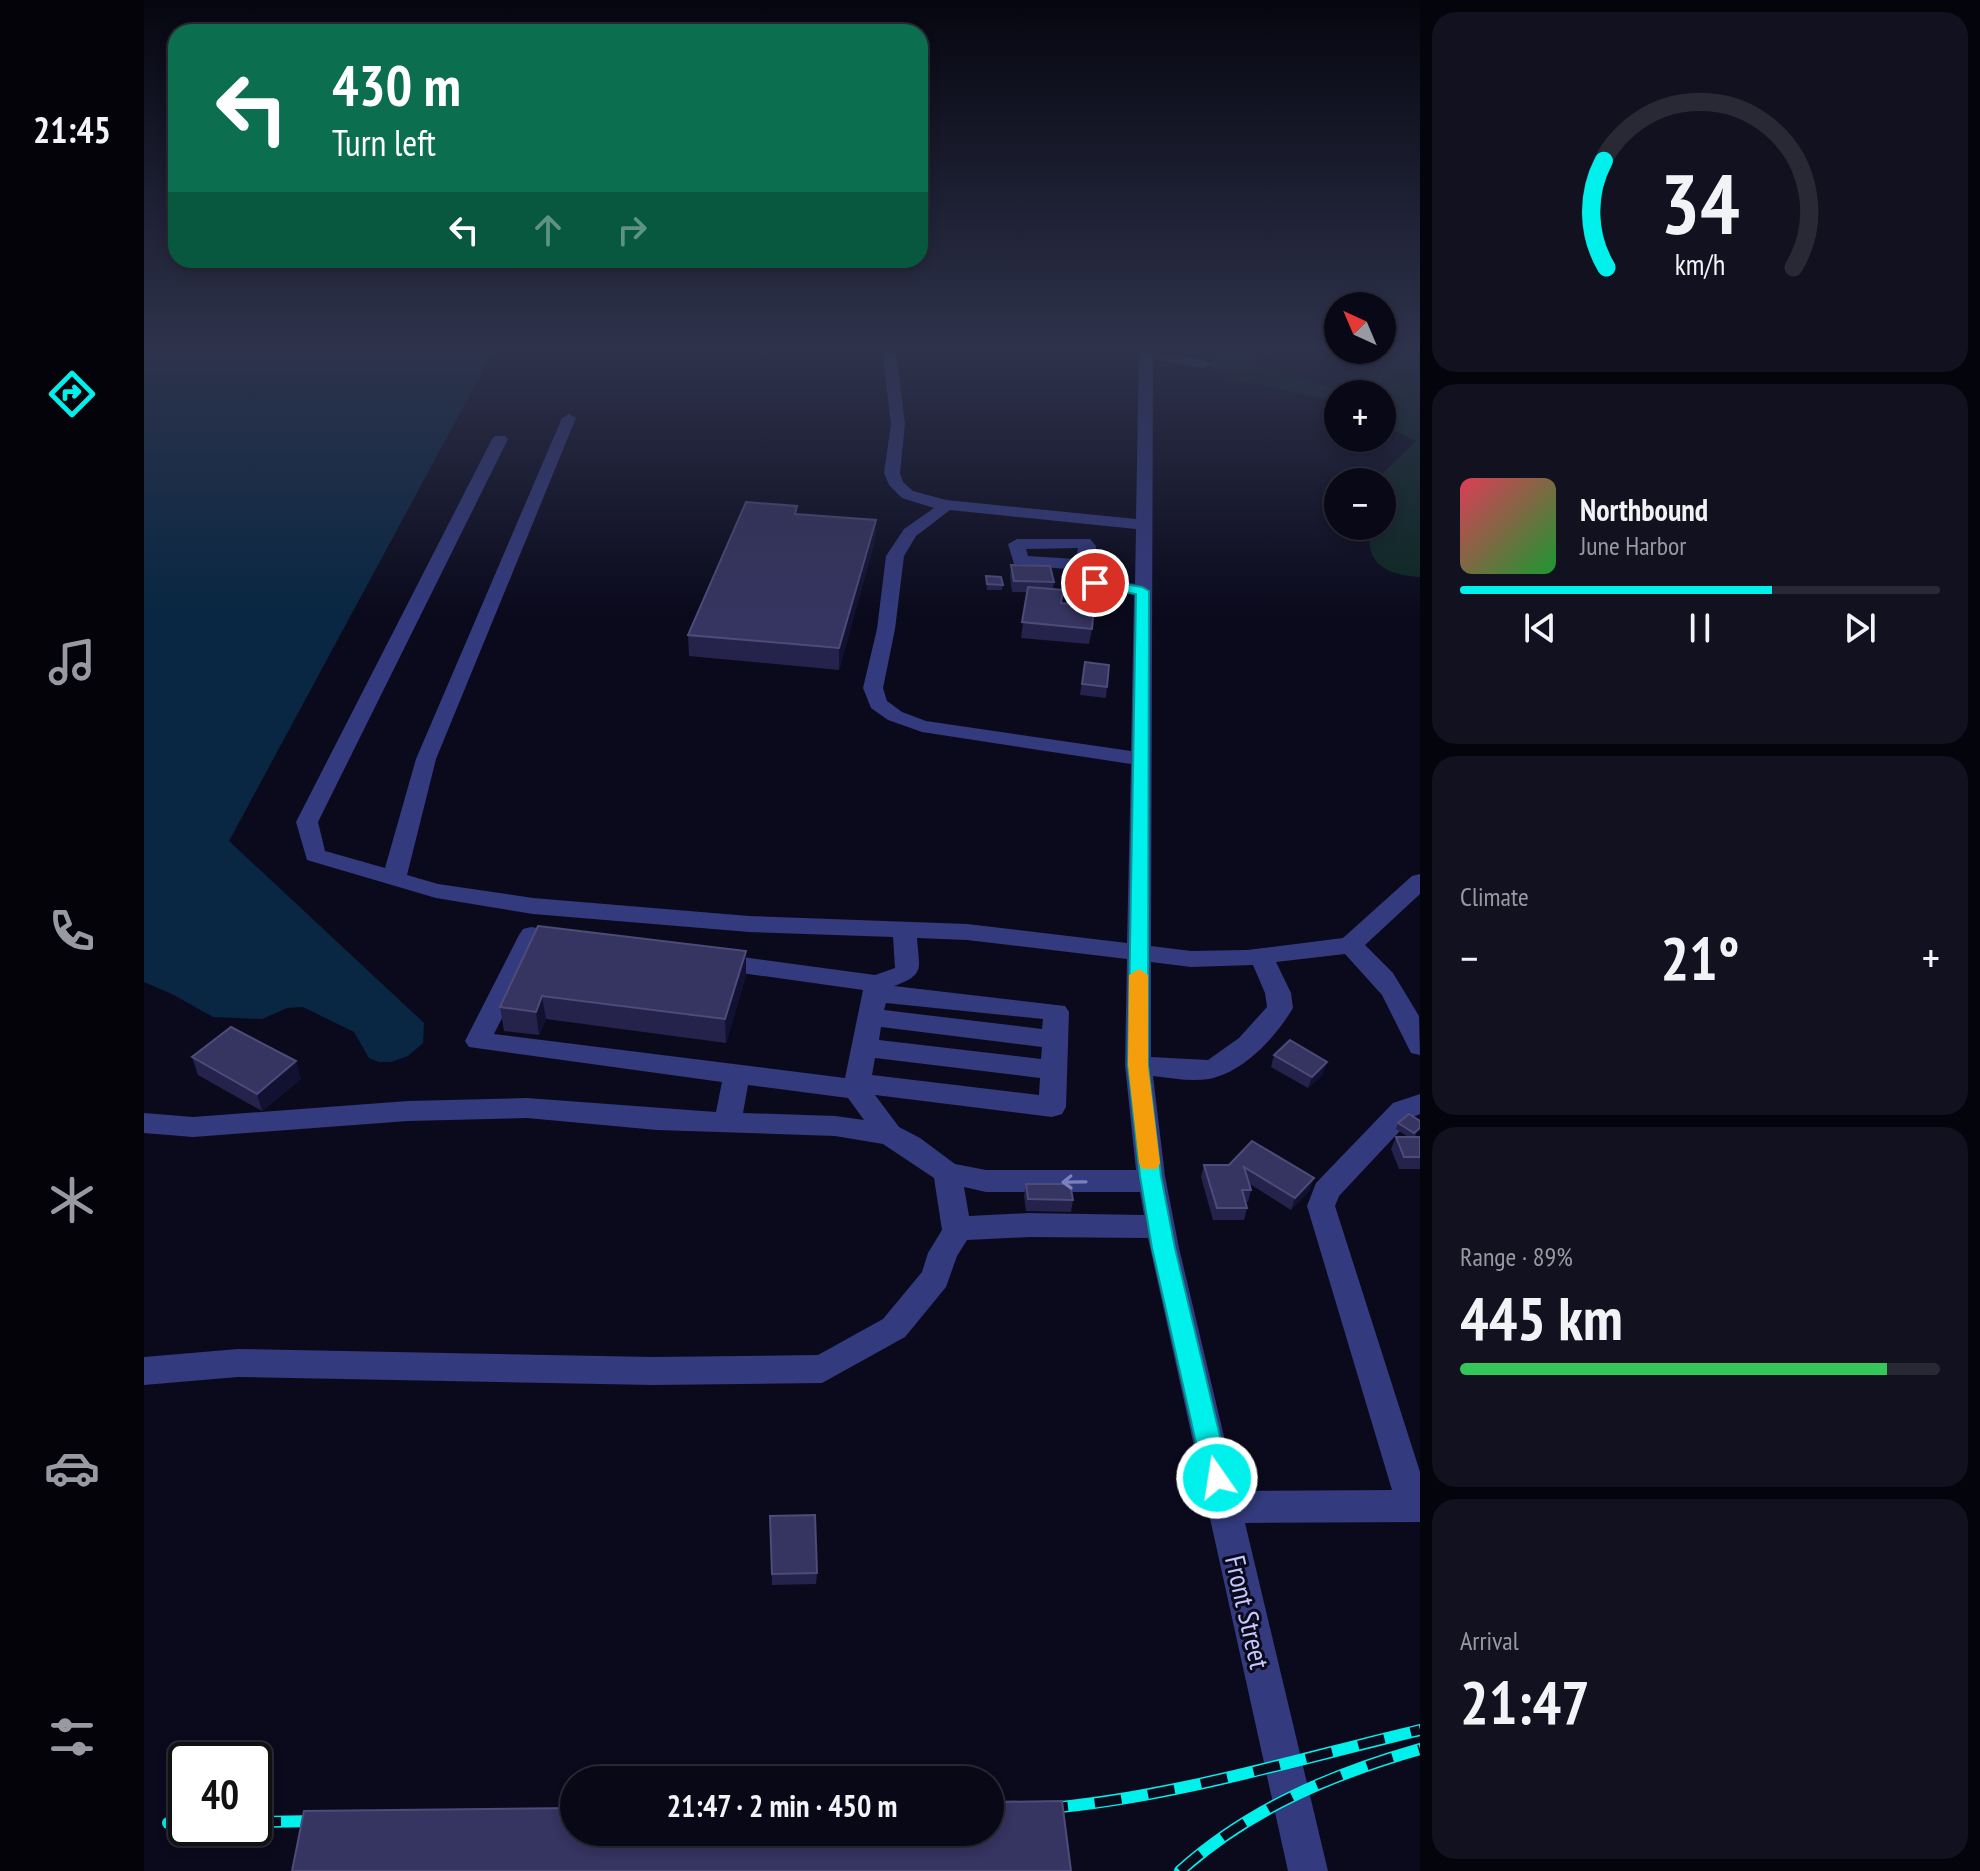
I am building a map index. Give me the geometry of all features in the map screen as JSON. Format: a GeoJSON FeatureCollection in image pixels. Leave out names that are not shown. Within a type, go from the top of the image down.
{"type":"FeatureCollection","features":[{"type":"Feature","properties":{"kind":"street"},"geometry":{"type":"LineString","coordinates":[[394,879],[426,759],[561,437]]}},
{"type":"Feature","properties":{"kind":"street"},"geometry":{"type":"LineString","coordinates":[[896,437],[891,461],[894,483],[903,494],[919,501],[1143,525]]}},
{"type":"Feature","properties":{"kind":"street","name":"Front Street"},"geometry":{"type":"LineString","coordinates":[[1145,437],[1138,1065],[1160,1227],[1308,1871]]}},
{"type":"Feature","properties":{"kind":"street"},"geometry":{"type":"LineString","coordinates":[[500,439],[307,822],[315,855],[469,898],[533,906],[749,924],[905,929],[1065,942],[1139,955],[1191,959],[1261,957],[1350,945],[1420,881]]}},
{"type":"Feature","properties":{"kind":"street"},"geometry":{"type":"LineString","coordinates":[[946,505],[910,533],[895,556],[886,629],[873,688],[878,704],[895,716],[922,726],[1141,759]]}},
{"type":"Feature","properties":{"kind":"street"},"geometry":{"type":"LineString","coordinates":[[1084,565],[1086,579],[1090,581],[1142,591]]}},
{"type":"Feature","properties":{"kind":"street"},"geometry":{"type":"LineString","coordinates":[[889,1134],[857,1086],[875,998],[907,972],[905,929]]}},
{"type":"Feature","properties":{"kind":"street"},"geometry":{"type":"LineString","coordinates":[[594,944],[531,935],[478,1041],[737,1074],[1052,1107],[1056,1012],[875,998],[688,957]]}},
{"type":"Feature","properties":{"kind":"street"},"geometry":{"type":"LineString","coordinates":[[1350,945],[1376,966],[1398,998],[1420,1046]]}},
{"type":"Feature","properties":{"kind":"street"},"geometry":{"type":"LineString","coordinates":[[1138,1065],[1210,1069],[1225,1063],[1272,1020],[1280,1008],[1278,993],[1261,957]]}},
{"type":"Feature","properties":{"kind":"street"},"geometry":{"type":"LineString","coordinates":[[865,1048],[1053,1070]]}},
{"type":"Feature","properties":{"kind":"street"},"geometry":{"type":"LineString","coordinates":[[728,1123],[737,1074]]}},
{"type":"Feature","properties":{"kind":"street"},"geometry":{"type":"LineString","coordinates":[[1223,1507],[1417,1506],[1325,1227],[1321,1206],[1326,1191],[1403,1110],[1420,1104]]}},
{"type":"Feature","properties":{"kind":"street"},"geometry":{"type":"LineString","coordinates":[[144,1123],[193,1127],[408,1111],[527,1108],[728,1123],[835,1126],[889,1134],[910,1145],[947,1173],[986,1181],[1152,1181]]}},
{"type":"Feature","properties":{"kind":"street"},"geometry":{"type":"LineString","coordinates":[[144,1371],[238,1363],[653,1371],[822,1369],[894,1328],[935,1278],[943,1253],[957,1231],[947,1173]]}},
{"type":"Feature","properties":{"kind":"street"},"geometry":{"type":"LineString","coordinates":[[957,1231],[972,1227],[1029,1225],[1160,1227]]}},
{"type":"Feature","properties":{"kind":"green space"},"geometry":{"type":"Polygon","coordinates":[[[1408,437],[1420,437],[1420,577],[1387,570],[1374,558],[1370,549],[1369,540],[1396,540],[1396,468],[1388,468],[1416,441],[1408,437]]]}},
{"type":"Feature","properties":{"kind":"water"},"geometry":{"type":"Polygon","coordinates":[[[144,437],[447,437],[229,841],[424,1023],[423,1043],[408,1056],[391,1062],[379,1062],[369,1058],[354,1032],[303,1007],[287,1008],[262,1019],[213,1017],[144,982],[144,437]]]}},
{"type":"Feature","properties":{"kind":"building"},"geometry":{"type":"Polygon","coordinates":[[[746,502],[797,506],[795,514],[876,520],[839,648],[688,635],[746,502]]]}},
{"type":"Feature","properties":{"kind":"building"},"geometry":{"type":"Polygon","coordinates":[[[1011,565],[1050,566],[1054,582],[1014,581],[1011,565]]]}},
{"type":"Feature","properties":{"kind":"building"},"geometry":{"type":"Polygon","coordinates":[[[986,576],[1001,577],[1003,585],[987,584],[986,576]]]}},
{"type":"Feature","properties":{"kind":"building"},"geometry":{"type":"Polygon","coordinates":[[[1028,587],[1063,590],[1061,603],[1094,606],[1092,629],[1022,622],[1028,587]]]}},
{"type":"Feature","properties":{"kind":"building"},"geometry":{"type":"Polygon","coordinates":[[[1085,662],[1109,665],[1107,687],[1082,684],[1085,662]]]}},
{"type":"Feature","properties":{"kind":"building"},"geometry":{"type":"Polygon","coordinates":[[[538,926],[746,951],[725,1019],[542,996],[536,1012],[500,1007],[538,926]]]}},
{"type":"Feature","properties":{"kind":"building"},"geometry":{"type":"Polygon","coordinates":[[[231,1027],[296,1061],[257,1094],[192,1057],[231,1027]]]}},
{"type":"Feature","properties":{"kind":"building"},"geometry":{"type":"Polygon","coordinates":[[[1290,1040],[1327,1062],[1312,1077],[1274,1055],[1290,1040]]]}},
{"type":"Feature","properties":{"kind":"building"},"geometry":{"type":"Polygon","coordinates":[[[1409,1114],[1420,1121],[1420,1128],[1414,1133],[1398,1123],[1409,1114]]]}},
{"type":"Feature","properties":{"kind":"building"},"geometry":{"type":"Polygon","coordinates":[[[1396,1137],[1420,1137],[1420,1157],[1404,1157],[1396,1137]]]}},
{"type":"Feature","properties":{"kind":"building"},"geometry":{"type":"Polygon","coordinates":[[[1252,1141],[1314,1178],[1295,1198],[1244,1167],[1251,1190],[1242,1190],[1247,1208],[1217,1208],[1204,1165],[1229,1165],[1252,1141]]]}},
{"type":"Feature","properties":{"kind":"building"},"geometry":{"type":"Polygon","coordinates":[[[1026,1184],[1070,1184],[1073,1200],[1028,1199],[1026,1184]]]}},
{"type":"Feature","properties":{"kind":"building"},"geometry":{"type":"Polygon","coordinates":[[[815,1515],[817,1573],[772,1574],[770,1516],[815,1515]]]}},
{"type":"Feature","properties":{"kind":"building"},"geometry":{"type":"Polygon","coordinates":[[[1062,1801],[1071,1871],[292,1871],[304,1811],[560,1808],[560,1846],[1004,1846],[1004,1802],[1062,1801]]]}},
{"type":"Feature","properties":{"kind":"railway"},"geometry":{"type":"LineString","coordinates":[[1041,1809],[1185,1787],[1420,1730]]}},
{"type":"Feature","properties":{"kind":"railway"},"geometry":{"type":"LineString","coordinates":[[1180,1871],[1234,1829],[1293,1796],[1355,1770],[1420,1749]]}},
{"type":"Feature","properties":{"kind":"railway"},"geometry":{"type":"LineString","coordinates":[[272,1822],[322,1821]]}},
{"type":"Feature","properties":{"kind":"slow traffic"},"geometry":{"type":"LineString","coordinates":[[1139,975],[1138,1065],[1149,1163]]}},
{"type":"Feature","properties":{"kind":"route"},"geometry":{"type":"LineString","coordinates":[[1095,583],[1142,591],[1138,1065],[1151,1176],[1164,1248],[1217,1478]]}}]}
